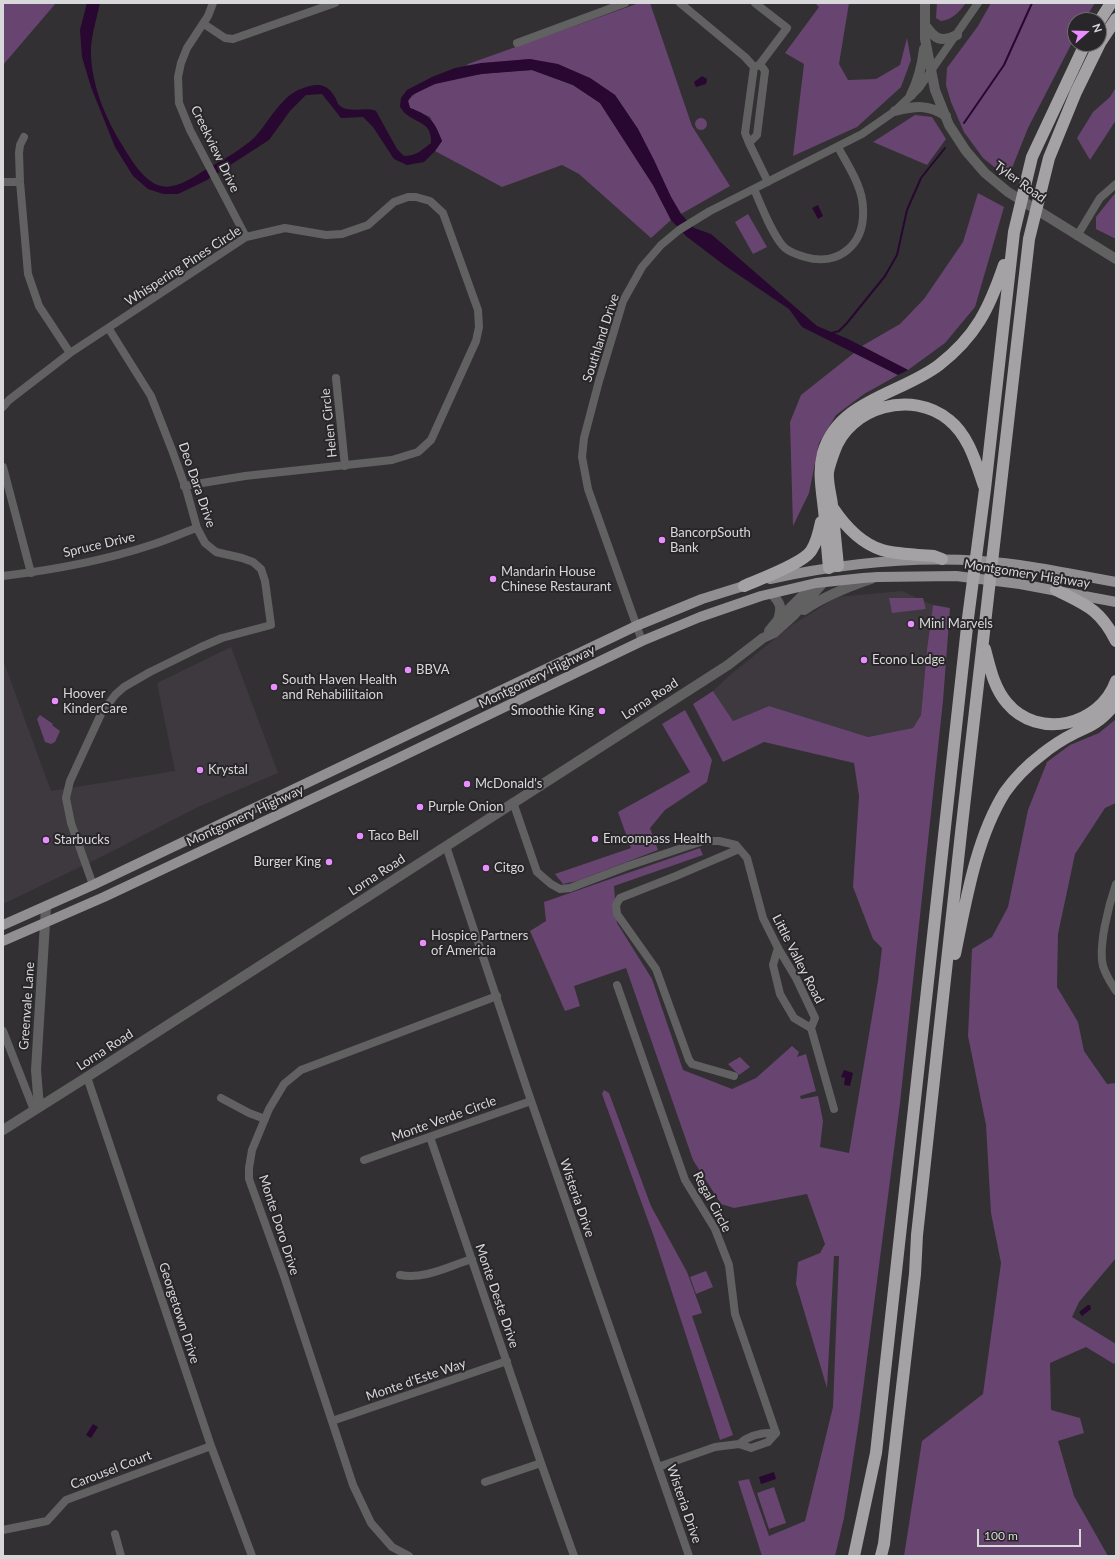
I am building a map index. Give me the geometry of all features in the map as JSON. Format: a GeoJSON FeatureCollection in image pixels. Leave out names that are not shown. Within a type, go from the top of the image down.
{"type":"FeatureCollection","features":[{"type":"Feature","properties":{"kind":"highway"},"geometry":{"type":"LineString","coordinates":[[1105,12],[1111,3]]}},
{"type":"Feature","properties":{"kind":"highway"},"geometry":{"type":"LineString","coordinates":[[881,1556],[884,1544],[915,1274],[917,1235],[941,1016],[1029,239],[1049,158],[1076,92],[1100,44],[1116,19]]}},
{"type":"Feature","properties":{"kind":"highway"},"geometry":{"type":"LineString","coordinates":[[942,559],[934,556],[882,550],[865,542],[828,507],[820,476],[821,464],[827,443],[832,434],[839,424],[854,410],[937,366],[959,347],[981,320],[994,293],[1013,236],[1032,157],[1081,52]]}},
{"type":"Feature","properties":{"kind":"highway"},"geometry":{"type":"LineString","coordinates":[[854,1556],[876,1453],[968,618],[985,489],[1013,236]]}},
{"type":"Feature","properties":{"kind":"highway"},"geometry":{"type":"LineString","coordinates":[[833,567],[828,507],[828,472],[834,450],[843,432],[866,414],[886,406],[911,404],[934,410],[950,420],[965,438],[974,455],[985,489]]}},
{"type":"Feature","properties":{"kind":"highway"},"geometry":{"type":"LineString","coordinates":[[744,586],[794,564],[810,553],[818,538],[828,507]]}},
{"type":"Feature","properties":{"kind":"highway"},"geometry":{"type":"LineString","coordinates":[[1056,590],[1089,606],[1107,624],[1116,640]]}},
{"type":"Feature","properties":{"kind":"highway"},"geometry":{"type":"LineString","coordinates":[[983,643],[993,680],[1006,703],[1015,711],[1033,721],[1052,725],[1061,725],[1085,717],[1096,710],[1103,703],[1114,687],[1116,681]]}},
{"type":"Feature","properties":{"kind":"highway"},"geometry":{"type":"LineString","coordinates":[[941,1016],[980,850],[992,817],[1006,791],[1023,770],[1041,755],[1061,740],[1098,721],[1107,714],[1116,703]]}},
{"type":"Feature","properties":{"kind":"main road","name":"Montgomery Highway"},"geometry":{"type":"LineString","coordinates":[[3,925],[93,885],[636,626],[702,599],[744,586],[798,573],[866,562],[942,559],[1008,563],[1116,582]]}},
{"type":"Feature","properties":{"kind":"main road"},"geometry":{"type":"LineString","coordinates":[[820,583],[833,567]]}},
{"type":"Feature","properties":{"kind":"main road","name":"Montgomery Highway"},"geometry":{"type":"LineString","coordinates":[[3,942],[104,897],[642,641],[700,617],[761,596],[820,583],[878,577],[956,576],[995,580],[1116,602]]}},
{"type":"Feature","properties":{"kind":"street","name":"Creekview Drive"},"geometry":{"type":"LineString","coordinates":[[213,3],[204,24],[187,48],[181,63],[178,78],[178,94],[185,120],[246,237]]}},
{"type":"Feature","properties":{"kind":"street"},"geometry":{"type":"LineString","coordinates":[[204,24],[225,38],[233,39],[335,3]]}},
{"type":"Feature","properties":{"kind":"street"},"geometry":{"type":"LineString","coordinates":[[517,43],[625,3]]}},
{"type":"Feature","properties":{"kind":"street"},"geometry":{"type":"LineString","coordinates":[[680,3],[745,57],[765,71],[757,135],[749,142]]}},
{"type":"Feature","properties":{"kind":"street"},"geometry":{"type":"LineString","coordinates":[[755,3],[787,28],[757,65],[745,133],[768,182]]}},
{"type":"Feature","properties":{"kind":"street","name":"Tyler Road"},"geometry":{"type":"LineString","coordinates":[[925,3],[925,40],[935,90],[949,125],[966,151],[985,173],[1008,192],[1116,259]]}},
{"type":"Feature","properties":{"kind":"street","name":"Southland Drive"},"geometry":{"type":"LineString","coordinates":[[642,641],[588,489],[582,457],[584,438],[598,381],[623,301],[642,267],[661,245],[679,230],[710,211],[838,147],[874,127],[895,111],[918,88],[957,35],[978,3]]}},
{"type":"Feature","properties":{"kind":"street"},"geometry":{"type":"LineString","coordinates":[[924,25],[933,36],[941,39],[948,39],[957,35]]}},
{"type":"Feature","properties":{"kind":"street"},"geometry":{"type":"LineString","coordinates":[[911,95],[917,84],[925,40]]}},
{"type":"Feature","properties":{"kind":"street"},"geometry":{"type":"LineString","coordinates":[[895,111],[915,106],[938,111],[946,116]]}},
{"type":"Feature","properties":{"kind":"street"},"geometry":{"type":"LineString","coordinates":[[24,137],[20,145],[19,153],[28,274],[39,306],[70,353]]}},
{"type":"Feature","properties":{"kind":"street"},"geometry":{"type":"LineString","coordinates":[[754,189],[778,239],[785,248],[791,252],[812,259],[821,260],[840,255],[852,245],[859,233],[863,217],[863,208],[859,188],[838,147]]}},
{"type":"Feature","properties":{"kind":"street"},"geometry":{"type":"LineString","coordinates":[[3,182],[20,182]]}},
{"type":"Feature","properties":{"kind":"street"},"geometry":{"type":"LineString","coordinates":[[1077,236],[1100,198],[1116,184]]}},
{"type":"Feature","properties":{"kind":"street","name":"Whispering Pines Circle"},"geometry":{"type":"LineString","coordinates":[[3,407],[9,400],[70,353],[109,329],[246,237],[285,228],[326,235],[342,234],[368,225],[394,202],[408,197],[416,197],[430,201],[443,213],[478,310],[479,327],[476,341],[431,440],[418,452],[392,460],[246,476],[184,486]]}},
{"type":"Feature","properties":{"kind":"street","name":"Deo Dara Drive"},"geometry":{"type":"LineString","coordinates":[[93,885],[71,823],[66,798],[70,781],[101,714],[115,695],[124,687],[150,672],[222,638],[271,625],[265,581],[261,570],[253,562],[216,552],[205,543],[197,528],[172,450],[151,396],[109,329]]}},
{"type":"Feature","properties":{"kind":"street","name":"Helen Circle"},"geometry":{"type":"LineString","coordinates":[[336,378],[345,466]]}},
{"type":"Feature","properties":{"kind":"street"},"geometry":{"type":"LineString","coordinates":[[3,467],[31,573]]}},
{"type":"Feature","properties":{"kind":"street","name":"Spruce Drive"},"geometry":{"type":"LineString","coordinates":[[3,576],[31,573],[115,555],[150,545],[197,528]]}},
{"type":"Feature","properties":{"kind":"street"},"geometry":{"type":"LineString","coordinates":[[794,615],[834,593],[878,577]]}},
{"type":"Feature","properties":{"kind":"street","name":"Lorna Road"},"geometry":{"type":"LineString","coordinates":[[3,1130],[728,664],[763,638],[774,633],[794,615],[820,583]]}},
{"type":"Feature","properties":{"kind":"street","name":"Lorna Road"},"geometry":{"type":"LineString","coordinates":[[763,638],[778,620],[820,583]]}},
{"type":"Feature","properties":{"kind":"street"},"geometry":{"type":"LineString","coordinates":[[772,594],[778,601],[781,610],[778,620]]}},
{"type":"Feature","properties":{"kind":"street"},"geometry":{"type":"LineString","coordinates":[[513,802],[537,872],[551,884],[560,889],[570,888],[635,863],[703,841],[719,841],[736,845],[739,849],[676,876],[629,893],[620,898],[616,905],[617,914],[656,969],[689,1060],[692,1064],[734,1076]]}},
{"type":"Feature","properties":{"kind":"street","name":"Wisteria Drive"},"geometry":{"type":"LineString","coordinates":[[446,846],[531,1101],[689,1556]]}},
{"type":"Feature","properties":{"kind":"street","name":"Little Valley Road"},"geometry":{"type":"LineString","coordinates":[[739,849],[747,858],[763,918],[778,948],[796,978],[815,1018],[811,1028],[834,1109]]}},
{"type":"Feature","properties":{"kind":"street"},"geometry":{"type":"LineString","coordinates":[[1116,884],[1102,943],[1103,965],[1107,977],[1116,991]]}},
{"type":"Feature","properties":{"kind":"street","name":"Greenvale Lane"},"geometry":{"type":"LineString","coordinates":[[37,1108],[35,1077],[46,907]]}},
{"type":"Feature","properties":{"kind":"street"},"geometry":{"type":"LineString","coordinates":[[778,948],[773,965],[780,994],[794,1018],[811,1028]]}},
{"type":"Feature","properties":{"kind":"street","name":"Regal Circle"},"geometry":{"type":"LineString","coordinates":[[617,984],[685,1180],[715,1229],[729,1265],[735,1314],[776,1433],[768,1442],[751,1448],[739,1444],[715,1447],[658,1467]]}},
{"type":"Feature","properties":{"kind":"street","name":"Monte Doro Drive"},"geometry":{"type":"LineString","coordinates":[[409,1556],[392,1547],[371,1523],[353,1485],[249,1179],[249,1168],[252,1150],[265,1119],[284,1084],[301,1070],[497,996]]}},
{"type":"Feature","properties":{"kind":"street"},"geometry":{"type":"LineString","coordinates":[[3,1031],[18,1070],[37,1108]]}},
{"type":"Feature","properties":{"kind":"street","name":"Georgetown Drive"},"geometry":{"type":"LineString","coordinates":[[87,1077],[211,1446],[252,1556]]}},
{"type":"Feature","properties":{"kind":"street"},"geometry":{"type":"LineString","coordinates":[[221,1098],[249,1113],[265,1119]]}},
{"type":"Feature","properties":{"kind":"street","name":"Monte Verde Circle"},"geometry":{"type":"LineString","coordinates":[[364,1160],[531,1101]]}},
{"type":"Feature","properties":{"kind":"street","name":"Monte Deste Drive"},"geometry":{"type":"LineString","coordinates":[[430,1137],[574,1556]]}},
{"type":"Feature","properties":{"kind":"street"},"geometry":{"type":"LineString","coordinates":[[400,1276],[419,1276],[472,1259]]}},
{"type":"Feature","properties":{"kind":"street","name":"Monte d'Este Way"},"geometry":{"type":"LineString","coordinates":[[332,1421],[507,1361]]}},
{"type":"Feature","properties":{"kind":"street","name":"Carousel Court"},"geometry":{"type":"LineString","coordinates":[[3,1530],[47,1521],[66,1500],[211,1446]]}},
{"type":"Feature","properties":{"kind":"street"},"geometry":{"type":"LineString","coordinates":[[485,1482],[541,1463]]}},
{"type":"Feature","properties":{"kind":"street"},"geometry":{"type":"LineString","coordinates":[[115,1534],[122,1556]]}},
{"type":"Feature","properties":{"kind":"shaded area"},"geometry":{"type":"Polygon","coordinates":[[[3,3],[56,3],[3,65],[3,3]]]}},
{"type":"Feature","properties":{"kind":"shaded area"},"geometry":{"type":"Polygon","coordinates":[[[87,3],[100,3],[92,37],[91,60],[95,84],[103,107],[113,130],[134,164],[147,179],[155,184],[172,186],[181,183],[232,154],[255,137],[288,97],[294,92],[307,87],[321,85],[329,89],[333,93],[338,104],[343,108],[351,110],[368,109],[376,111],[397,149],[404,156],[408,156],[419,152],[431,143],[431,136],[427,127],[405,113],[400,107],[401,98],[407,90],[432,77],[455,68],[481,63],[530,59],[558,64],[590,78],[615,95],[638,129],[671,197],[681,214],[694,228],[711,234],[817,326],[848,339],[908,370],[898,375],[802,327],[789,309],[724,265],[686,236],[671,220],[653,185],[600,103],[573,85],[532,70],[481,74],[435,84],[412,95],[408,101],[410,108],[422,113],[431,120],[442,141],[424,162],[407,165],[394,159],[373,127],[363,117],[341,118],[322,94],[306,95],[290,111],[269,140],[207,180],[178,194],[163,194],[148,189],[133,176],[115,147],[91,87],[82,57],[80,30],[87,3]]]}},
{"type":"Feature","properties":{"kind":"shaded area"},"geometry":{"type":"Polygon","coordinates":[[[639,3],[650,3],[692,126],[730,186],[681,214],[671,197],[638,129],[615,95],[590,78],[530,59],[466,66],[639,3]]]}},
{"type":"Feature","properties":{"kind":"shaded area"},"geometry":{"type":"Polygon","coordinates":[[[815,3],[849,3],[839,64],[848,80],[876,79],[900,65],[907,38],[911,60],[901,87],[857,127],[793,156],[804,64],[785,53],[819,7],[815,3]]]}},
{"type":"Feature","properties":{"kind":"shaded area"},"geometry":{"type":"Polygon","coordinates":[[[937,3],[966,3],[952,17],[941,21],[936,18],[937,3]]]}},
{"type":"Feature","properties":{"kind":"shaded area"},"geometry":{"type":"Polygon","coordinates":[[[991,3],[1095,3],[1089,12],[1067,12],[1067,52],[1028,128],[1008,178],[983,158],[964,132],[951,102],[946,85],[947,68],[978,26],[991,3]]]}},
{"type":"Feature","properties":{"kind":"shaded area"},"geometry":{"type":"Polygon","coordinates":[[[532,70],[573,85],[600,103],[653,185],[671,220],[651,238],[579,174],[562,165],[502,187],[435,151],[442,141],[430,117],[410,108],[408,101],[417,92],[431,85],[447,80],[466,76],[532,70]]]}},
{"type":"Feature","properties":{"kind":"shaded area"},"geometry":{"type":"Polygon","coordinates":[[[702,76],[707,79],[706,84],[696,87],[694,82],[702,76]]]}},
{"type":"Feature","properties":{"kind":"shaded area"},"geometry":{"type":"Polygon","coordinates":[[[1116,87],[1116,120],[1090,160],[1077,138],[1093,112],[1110,97],[1116,87]]]}},
{"type":"Feature","properties":{"kind":"shaded area"},"geometry":{"type":"Polygon","coordinates":[[[915,115],[932,117],[946,139],[927,165],[873,142],[915,115]]]}},
{"type":"Feature","properties":{"kind":"shaded area"},"geometry":{"type":"Polygon","coordinates":[[[699,118],[703,118],[707,124],[703,130],[699,130],[695,126],[695,122],[699,118]]]}},
{"type":"Feature","properties":{"kind":"shaded area"},"geometry":{"type":"Polygon","coordinates":[[[1116,192],[1116,239],[1096,229],[1096,217],[1116,192]]]}},
{"type":"Feature","properties":{"kind":"shaded area"},"geometry":{"type":"Polygon","coordinates":[[[978,193],[1004,207],[975,307],[945,343],[908,370],[862,346],[900,324],[924,299],[963,242],[978,193]]]}},
{"type":"Feature","properties":{"kind":"shaded area"},"geometry":{"type":"Polygon","coordinates":[[[818,205],[823,216],[818,219],[812,208],[818,205]]]}},
{"type":"Feature","properties":{"kind":"shaded area"},"geometry":{"type":"Polygon","coordinates":[[[748,214],[767,247],[753,254],[735,222],[748,214]]]}},
{"type":"Feature","properties":{"kind":"shaded area"},"geometry":{"type":"Polygon","coordinates":[[[854,353],[898,375],[864,394],[836,415],[819,443],[809,493],[793,526],[790,422],[801,395],[854,353]]]}},
{"type":"Feature","properties":{"kind":"shaded area"},"geometry":{"type":"Polygon","coordinates":[[[902,591],[933,605],[921,715],[913,728],[868,737],[769,706],[733,721],[713,691],[730,675],[792,625],[837,597],[902,591]]]}},
{"type":"Feature","properties":{"kind":"shaded area"},"geometry":{"type":"Polygon","coordinates":[[[889,598],[923,598],[926,609],[892,613],[889,598]]]}},
{"type":"Feature","properties":{"kind":"shaded area"},"geometry":{"type":"Polygon","coordinates":[[[933,605],[950,608],[943,701],[900,1103],[859,1421],[844,1518],[835,1556],[762,1556],[738,1481],[749,1479],[769,1536],[805,1521],[833,1407],[839,1256],[834,1256],[827,1388],[796,1284],[798,1262],[820,1253],[825,1244],[807,1194],[734,1208],[721,1204],[693,1160],[626,968],[574,986],[580,1006],[565,1011],[530,931],[546,921],[544,902],[700,848],[703,855],[614,886],[617,923],[652,979],[683,1070],[732,1089],[756,1078],[792,1046],[799,1052],[797,1057],[806,1054],[816,1091],[800,1096],[801,1099],[818,1096],[823,1121],[820,1147],[849,1153],[878,981],[882,948],[873,939],[853,887],[859,796],[854,763],[764,742],[723,762],[693,704],[713,691],[733,721],[769,706],[868,737],[913,728],[921,715],[933,605]]]}},
{"type":"Feature","properties":{"kind":"shaded area"},"geometry":{"type":"Polygon","coordinates":[[[231,647],[278,773],[198,807],[103,856],[3,904],[3,660],[51,791],[175,771],[157,683],[231,647]]]}},
{"type":"Feature","properties":{"kind":"shaded area"},"geometry":{"type":"Polygon","coordinates":[[[685,710],[712,760],[707,782],[665,810],[650,828],[658,850],[577,881],[563,884],[555,874],[631,848],[618,812],[690,772],[662,724],[685,710]]]}},
{"type":"Feature","properties":{"kind":"shaded area"},"geometry":{"type":"Polygon","coordinates":[[[40,715],[60,731],[55,742],[51,744],[45,742],[37,719],[40,715]]]}},
{"type":"Feature","properties":{"kind":"shaded area"},"geometry":{"type":"Polygon","coordinates":[[[1116,719],[1116,803],[1105,808],[1075,854],[1058,934],[1057,987],[1078,1022],[1084,1051],[1107,1084],[1116,1083],[1116,1258],[1079,1302],[1072,1317],[1116,1344],[1116,1361],[1114,1364],[1086,1347],[1050,1363],[1051,1410],[1080,1418],[1084,1433],[1058,1441],[1074,1496],[1108,1556],[904,1556],[922,1441],[983,1394],[1001,1263],[991,1213],[986,1125],[968,1036],[972,949],[992,937],[1008,907],[1028,810],[1047,762],[1070,745],[1099,733],[1116,719]]]}},
{"type":"Feature","properties":{"kind":"shaded area"},"geometry":{"type":"Polygon","coordinates":[[[740,1057],[750,1067],[739,1075],[728,1064],[740,1057]]]}},
{"type":"Feature","properties":{"kind":"shaded area"},"geometry":{"type":"Polygon","coordinates":[[[844,1070],[853,1073],[850,1086],[844,1085],[845,1078],[841,1077],[844,1070]]]}},
{"type":"Feature","properties":{"kind":"shaded area"},"geometry":{"type":"Polygon","coordinates":[[[604,1090],[609,1093],[651,1206],[687,1272],[702,1313],[692,1316],[733,1435],[720,1440],[654,1237],[602,1094],[604,1090]]]}},
{"type":"Feature","properties":{"kind":"shaded area"},"geometry":{"type":"Polygon","coordinates":[[[706,1271],[713,1287],[696,1294],[690,1277],[706,1271]]]}},
{"type":"Feature","properties":{"kind":"shaded area"},"geometry":{"type":"Polygon","coordinates":[[[1090,1305],[1091,1309],[1082,1316],[1079,1312],[1090,1305]]]}},
{"type":"Feature","properties":{"kind":"shaded area"},"geometry":{"type":"Polygon","coordinates":[[[93,1424],[98,1427],[91,1438],[86,1435],[93,1424]]]}},
{"type":"Feature","properties":{"kind":"shaded area"},"geometry":{"type":"Polygon","coordinates":[[[774,1472],[776,1479],[761,1484],[759,1477],[774,1472]]]}},
{"type":"Feature","properties":{"kind":"shaded area"},"geometry":{"type":"Polygon","coordinates":[[[774,1487],[786,1523],[769,1529],[757,1493],[774,1487]]]}},
{"type":"Feature","properties":{"kind":"waterway"},"geometry":{"type":"LineString","coordinates":[[964,123],[1004,65],[1032,3]]}},
{"type":"Feature","properties":{"kind":"waterway"},"geometry":{"type":"LineString","coordinates":[[832,333],[839,331],[847,323],[885,276],[897,255],[907,210],[921,178],[945,148]]}},
{"type":"Feature","properties":{"kind":"place","name":"BancorpSouth Bank"},"geometry":{"type":"Point","coordinates":[662,540]}},
{"type":"Feature","properties":{"kind":"place","name":"Mandarin House Chinese Restaurant"},"geometry":{"type":"Point","coordinates":[493,579]}},
{"type":"Feature","properties":{"kind":"place","name":"Mini Marvels"},"geometry":{"type":"Point","coordinates":[911,624]}},
{"type":"Feature","properties":{"kind":"place","name":"Econo Lodge"},"geometry":{"type":"Point","coordinates":[864,660]}},
{"type":"Feature","properties":{"kind":"place","name":"BBVA"},"geometry":{"type":"Point","coordinates":[408,670]}},
{"type":"Feature","properties":{"kind":"place","name":"South Haven Health and Rehabiliitaion"},"geometry":{"type":"Point","coordinates":[274,687]}},
{"type":"Feature","properties":{"kind":"place","name":"Hoover KinderCare"},"geometry":{"type":"Point","coordinates":[55,701]}},
{"type":"Feature","properties":{"kind":"place","name":"Smoothie King"},"geometry":{"type":"Point","coordinates":[602,711]}},
{"type":"Feature","properties":{"kind":"place","name":"Krystal"},"geometry":{"type":"Point","coordinates":[200,770]}},
{"type":"Feature","properties":{"kind":"place","name":"McDonald's"},"geometry":{"type":"Point","coordinates":[467,784]}},
{"type":"Feature","properties":{"kind":"place","name":"Purple Onion"},"geometry":{"type":"Point","coordinates":[420,807]}},
{"type":"Feature","properties":{"kind":"place","name":"Taco Bell"},"geometry":{"type":"Point","coordinates":[360,836]}},
{"type":"Feature","properties":{"kind":"place","name":"Emcompass Health"},"geometry":{"type":"Point","coordinates":[595,839]}},
{"type":"Feature","properties":{"kind":"place","name":"Starbucks"},"geometry":{"type":"Point","coordinates":[46,840]}},
{"type":"Feature","properties":{"kind":"place","name":"Burger King"},"geometry":{"type":"Point","coordinates":[329,862]}},
{"type":"Feature","properties":{"kind":"place","name":"Citgo"},"geometry":{"type":"Point","coordinates":[486,868]}},
{"type":"Feature","properties":{"kind":"place","name":"Hospice Partners of Americia"},"geometry":{"type":"Point","coordinates":[423,943]}}]}
